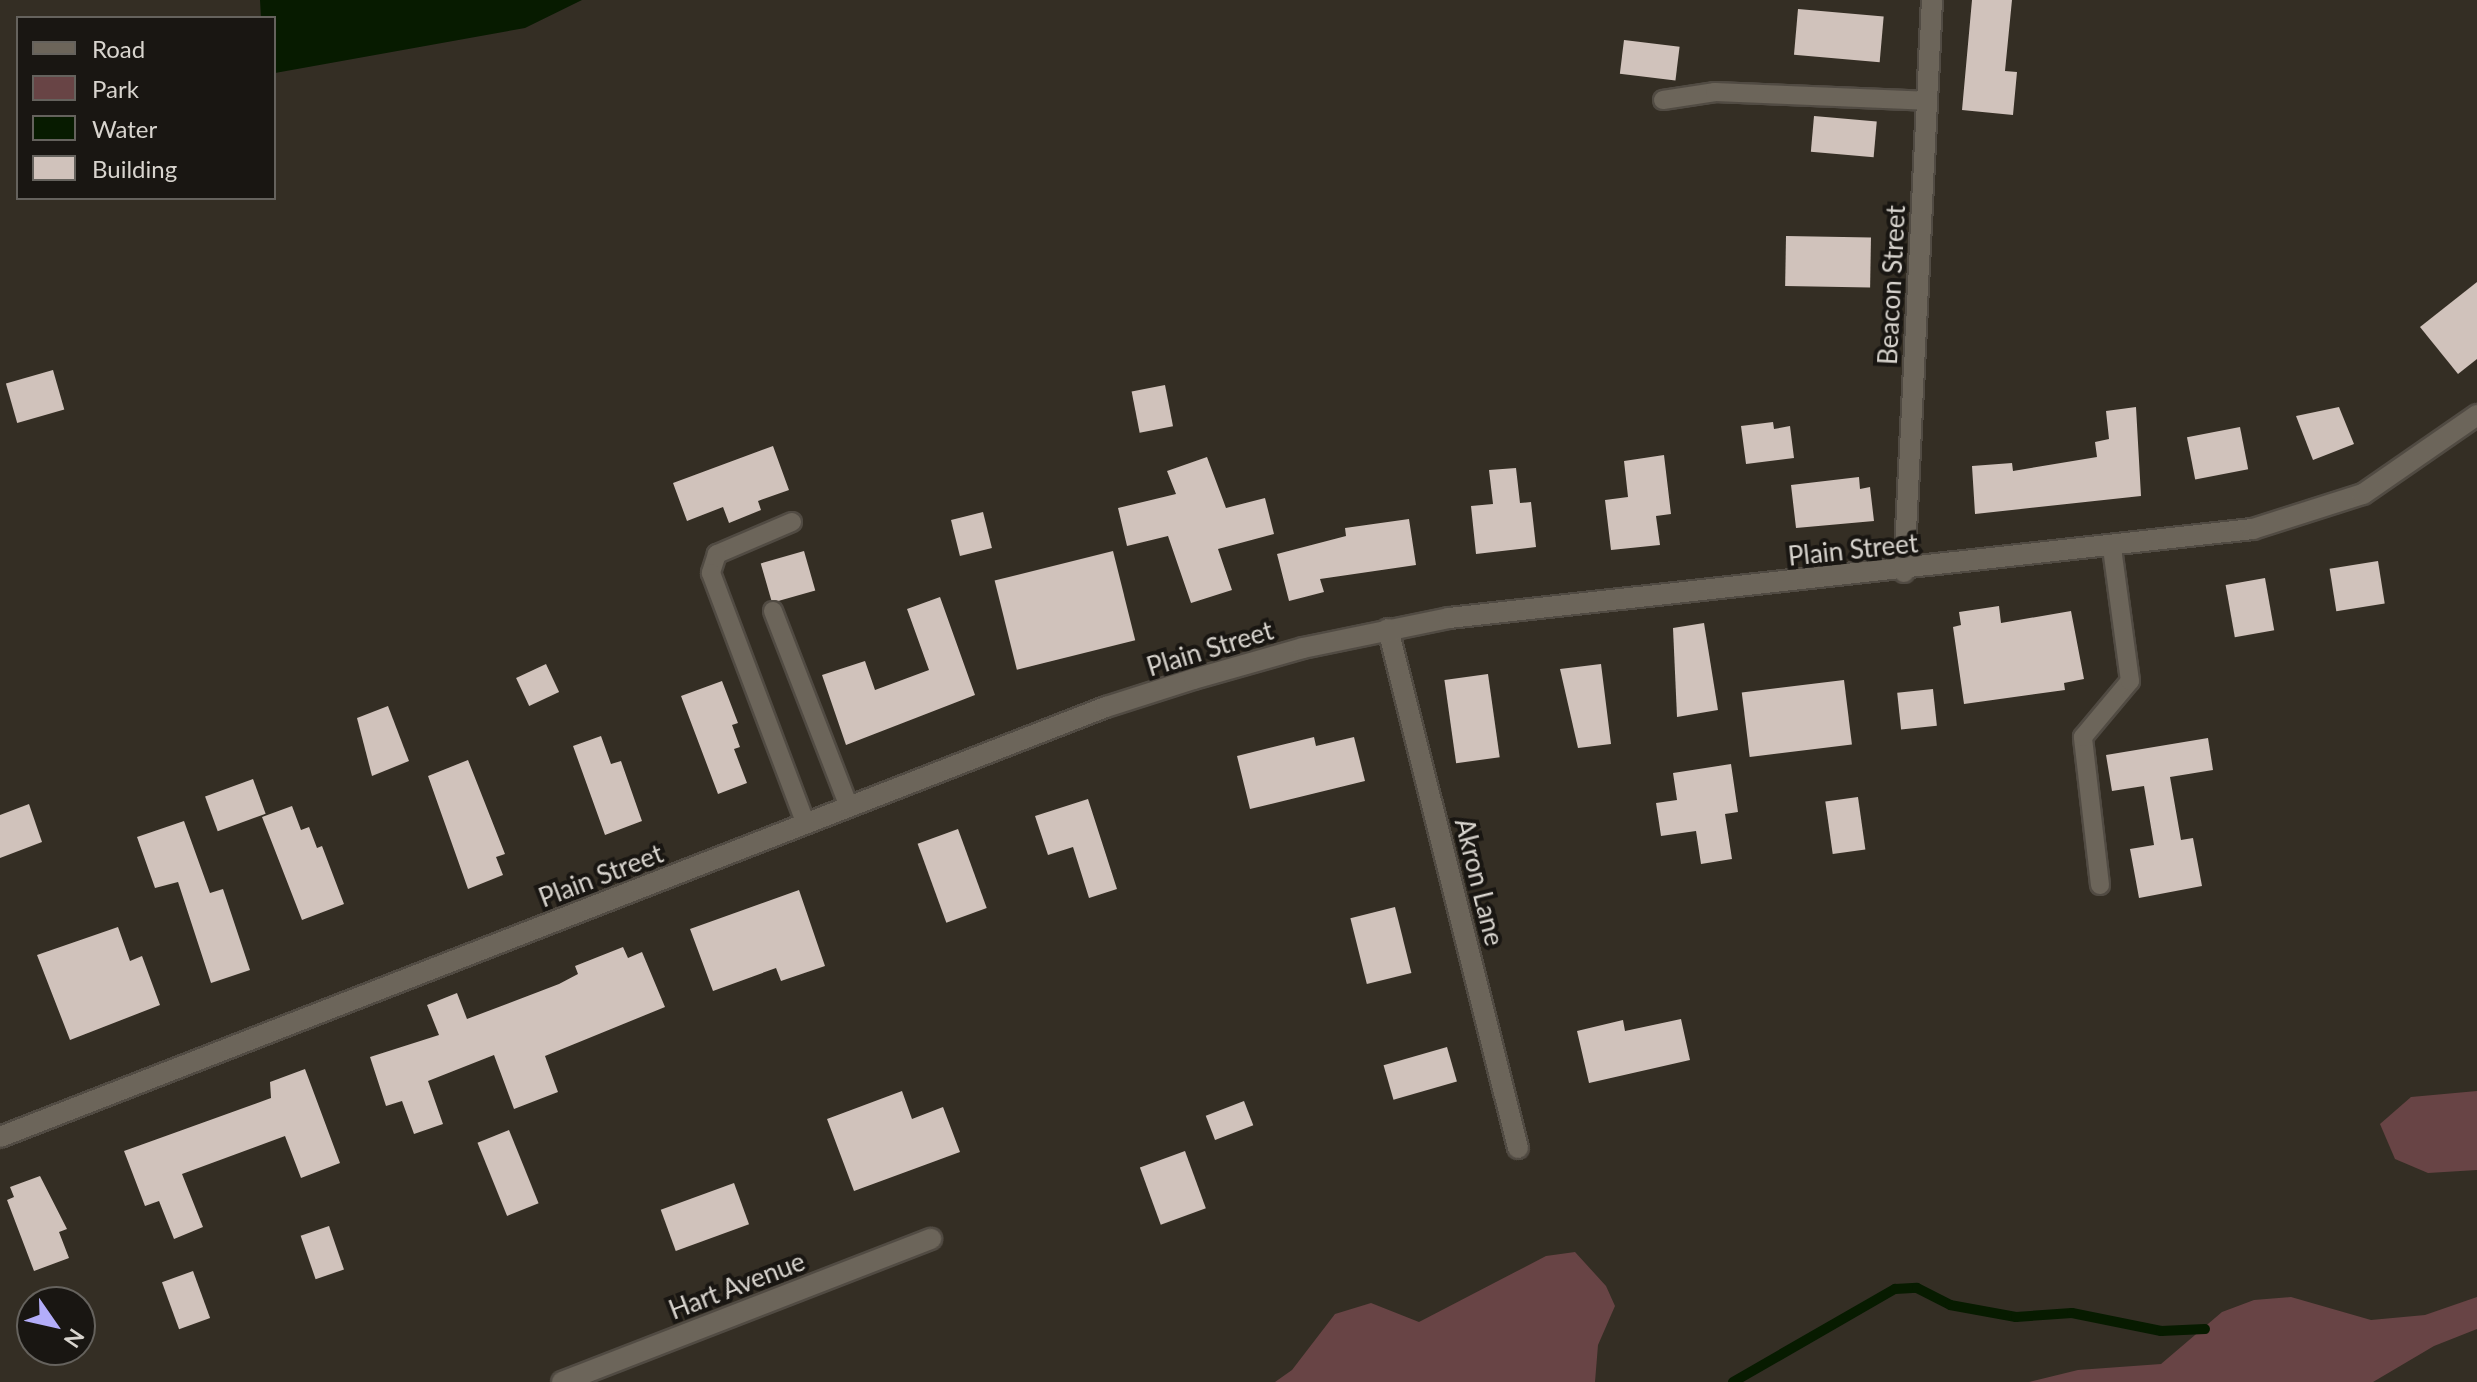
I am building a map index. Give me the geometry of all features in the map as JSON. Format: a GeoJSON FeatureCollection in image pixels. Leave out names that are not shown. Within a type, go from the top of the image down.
{"type":"FeatureCollection","features":[{"type":"Feature","properties":{"kind":"main road","name":"Beacon Street"},"geometry":{"type":"LineString","coordinates":[[1904,572],[1932,0]]}},
{"type":"Feature","properties":{"kind":"main road","name":"Plain Street"},"geometry":{"type":"LineString","coordinates":[[0,1137],[1106,707],[1388,629],[2112,548],[2253,529],[2326,510],[2398,474],[2477,415]]}},
{"type":"Feature","properties":{"kind":"main road","name":"Akron Lane"},"geometry":{"type":"LineString","coordinates":[[1388,629],[1518,1148]]}},
{"type":"Feature","properties":{"kind":"main road","name":"Hart Avenue"},"geometry":{"type":"LineString","coordinates":[[562,1382],[931,1239]]}},
{"type":"Feature","properties":{"kind":"lane"},"geometry":{"type":"LineString","coordinates":[[1663,100],[1715,92],[1926,101]]}},
{"type":"Feature","properties":{"kind":"lane"},"geometry":{"type":"LineString","coordinates":[[792,522],[717,554],[711,573],[806,824]]}},
{"type":"Feature","properties":{"kind":"lane"},"geometry":{"type":"LineString","coordinates":[[2100,885],[2083,737],[2130,681],[2112,548]]}},
{"type":"Feature","properties":{"kind":"lane"},"geometry":{"type":"LineString","coordinates":[[773,611],[849,807]]}},
{"type":"Feature","properties":{"kind":"green space"},"geometry":{"type":"Polygon","coordinates":[[[2477,1091],[2477,1170],[2428,1173],[2395,1159],[2380,1124],[2411,1097],[2477,1091]]]}},
{"type":"Feature","properties":{"kind":"green space"},"geometry":{"type":"Polygon","coordinates":[[[1575,1252],[1606,1286],[1615,1306],[1598,1345],[1595,1382],[1275,1382],[1292,1370],[1335,1314],[1371,1303],[1419,1322],[1546,1256],[1575,1252]]]}},
{"type":"Feature","properties":{"kind":"green space"},"geometry":{"type":"Polygon","coordinates":[[[2291,1297],[2371,1320],[2425,1315],[2477,1297],[2477,1329],[2434,1346],[2373,1382],[2029,1382],[2078,1370],[2161,1364],[2222,1312],[2254,1300],[2291,1297]]]}},
{"type":"Feature","properties":{"kind":"water"},"geometry":{"type":"Polygon","coordinates":[[[260,0],[582,0],[525,28],[276,73],[276,16],[261,16],[260,0]]]}},
{"type":"Feature","properties":{"kind":"building"},"geometry":{"type":"Polygon","coordinates":[[[1972,0],[2012,0],[2005,71],[2017,72],[2013,115],[1962,110],[1972,0]]]}},
{"type":"Feature","properties":{"kind":"building"},"geometry":{"type":"Polygon","coordinates":[[[1798,9],[1884,16],[1880,62],[1794,55],[1798,9]]]}},
{"type":"Feature","properties":{"kind":"building"},"geometry":{"type":"Polygon","coordinates":[[[1624,40],[1680,47],[1675,81],[1620,74],[1624,40]]]}},
{"type":"Feature","properties":{"kind":"building"},"geometry":{"type":"Polygon","coordinates":[[[1814,116],[1877,121],[1874,157],[1811,152],[1814,116]]]}},
{"type":"Feature","properties":{"kind":"building"},"geometry":{"type":"Polygon","coordinates":[[[1786,236],[1871,237],[1870,287],[1785,286],[1786,236]]]}},
{"type":"Feature","properties":{"kind":"building"},"geometry":{"type":"Polygon","coordinates":[[[2477,282],[2477,359],[2458,374],[2420,327],[2477,282]]]}},
{"type":"Feature","properties":{"kind":"building"},"geometry":{"type":"Polygon","coordinates":[[[53,370],[64,409],[17,423],[6,384],[53,370]]]}},
{"type":"Feature","properties":{"kind":"building"},"geometry":{"type":"Polygon","coordinates":[[[1165,385],[1173,426],[1140,433],[1132,391],[1165,385]]]}},
{"type":"Feature","properties":{"kind":"building"},"geometry":{"type":"Polygon","coordinates":[[[2136,407],[2141,496],[1975,514],[1972,466],[2012,463],[2013,471],[2097,457],[2095,442],[2109,439],[2106,411],[2136,407]]]}},
{"type":"Feature","properties":{"kind":"building"},"geometry":{"type":"Polygon","coordinates":[[[2339,407],[2354,444],[2313,460],[2296,416],[2339,407]]]}},
{"type":"Feature","properties":{"kind":"building"},"geometry":{"type":"Polygon","coordinates":[[[1773,422],[1774,429],[1790,426],[1794,458],[1746,464],[1741,426],[1773,422]]]}},
{"type":"Feature","properties":{"kind":"building"},"geometry":{"type":"Polygon","coordinates":[[[2240,427],[2248,469],[2195,480],[2187,437],[2240,427]]]}},
{"type":"Feature","properties":{"kind":"building"},"geometry":{"type":"Polygon","coordinates":[[[773,446],[789,490],[758,501],[761,510],[729,523],[723,507],[687,521],[673,483],[773,446]]]}},
{"type":"Feature","properties":{"kind":"building"},"geometry":{"type":"Polygon","coordinates":[[[1664,455],[1671,514],[1656,516],[1660,545],[1611,550],[1605,500],[1628,497],[1624,461],[1664,455]]]}},
{"type":"Feature","properties":{"kind":"building"},"geometry":{"type":"Polygon","coordinates":[[[1207,457],[1226,508],[1265,498],[1274,534],[1218,549],[1232,590],[1191,603],[1168,536],[1127,546],[1118,508],[1176,494],[1167,471],[1207,457]]]}},
{"type":"Feature","properties":{"kind":"building"},"geometry":{"type":"Polygon","coordinates":[[[1516,468],[1520,503],[1531,502],[1536,547],[1476,554],[1471,506],[1493,504],[1489,470],[1516,468]]]}},
{"type":"Feature","properties":{"kind":"building"},"geometry":{"type":"Polygon","coordinates":[[[1859,477],[1860,489],[1870,487],[1874,521],[1796,528],[1791,485],[1859,477]]]}},
{"type":"Feature","properties":{"kind":"building"},"geometry":{"type":"Polygon","coordinates":[[[983,512],[992,548],[960,556],[951,520],[983,512]]]}},
{"type":"Feature","properties":{"kind":"building"},"geometry":{"type":"Polygon","coordinates":[[[1409,519],[1416,565],[1320,579],[1324,592],[1289,601],[1277,554],[1346,536],[1345,528],[1409,519]]]}},
{"type":"Feature","properties":{"kind":"building"},"geometry":{"type":"Polygon","coordinates":[[[804,551],[815,590],[772,603],[761,563],[804,551]]]}},
{"type":"Feature","properties":{"kind":"building"},"geometry":{"type":"Polygon","coordinates":[[[1113,551],[1135,640],[1017,670],[995,581],[1113,551]]]}},
{"type":"Feature","properties":{"kind":"building"},"geometry":{"type":"Polygon","coordinates":[[[2378,561],[2385,603],[2336,611],[2330,569],[2378,561]]]}},
{"type":"Feature","properties":{"kind":"building"},"geometry":{"type":"Polygon","coordinates":[[[2265,578],[2274,630],[2235,637],[2226,585],[2265,578]]]}},
{"type":"Feature","properties":{"kind":"building"},"geometry":{"type":"Polygon","coordinates":[[[940,597],[975,695],[846,745],[822,675],[865,661],[875,690],[929,670],[907,609],[940,597]]]}},
{"type":"Feature","properties":{"kind":"building"},"geometry":{"type":"Polygon","coordinates":[[[1999,606],[2001,623],[2071,611],[2084,679],[2064,683],[2065,690],[1964,704],[1953,627],[1961,625],[1959,612],[1999,606]]]}},
{"type":"Feature","properties":{"kind":"building"},"geometry":{"type":"Polygon","coordinates":[[[1704,623],[1718,710],[1677,717],[1673,628],[1704,623]]]}},
{"type":"Feature","properties":{"kind":"building"},"geometry":{"type":"Polygon","coordinates":[[[546,664],[559,692],[529,706],[516,678],[546,664]]]}},
{"type":"Feature","properties":{"kind":"building"},"geometry":{"type":"Polygon","coordinates":[[[1601,664],[1611,744],[1578,748],[1560,669],[1601,664]]]}},
{"type":"Feature","properties":{"kind":"building"},"geometry":{"type":"Polygon","coordinates":[[[1488,674],[1500,757],[1456,763],[1444,680],[1488,674]]]}},
{"type":"Feature","properties":{"kind":"building"},"geometry":{"type":"Polygon","coordinates":[[[1844,680],[1852,745],[1750,757],[1742,693],[1844,680]]]}},
{"type":"Feature","properties":{"kind":"building"},"geometry":{"type":"Polygon","coordinates":[[[722,681],[738,723],[732,725],[740,747],[734,749],[747,783],[718,794],[681,696],[722,681]]]}},
{"type":"Feature","properties":{"kind":"building"},"geometry":{"type":"Polygon","coordinates":[[[1933,689],[1937,726],[1901,730],[1897,693],[1933,689]]]}},
{"type":"Feature","properties":{"kind":"building"},"geometry":{"type":"Polygon","coordinates":[[[388,706],[409,761],[372,776],[357,718],[388,706]]]}},
{"type":"Feature","properties":{"kind":"building"},"geometry":{"type":"Polygon","coordinates":[[[601,736],[611,764],[621,761],[642,821],[605,835],[573,746],[601,736]]]}},
{"type":"Feature","properties":{"kind":"building"},"geometry":{"type":"Polygon","coordinates":[[[1314,737],[1316,746],[1354,737],[1365,781],[1250,809],[1237,756],[1314,737]]]}},
{"type":"Feature","properties":{"kind":"building"},"geometry":{"type":"Polygon","coordinates":[[[2208,738],[2213,770],[2170,777],[2181,840],[2193,838],[2202,886],[2139,898],[2130,849],[2154,845],[2144,786],[2112,791],[2106,755],[2208,738]]]}},
{"type":"Feature","properties":{"kind":"building"},"geometry":{"type":"Polygon","coordinates":[[[468,760],[505,854],[496,857],[503,875],[468,889],[428,776],[468,760]]]}},
{"type":"Feature","properties":{"kind":"building"},"geometry":{"type":"Polygon","coordinates":[[[1731,764],[1738,812],[1725,814],[1732,859],[1701,864],[1696,831],[1661,836],[1656,803],[1677,800],[1673,773],[1731,764]]]}},
{"type":"Feature","properties":{"kind":"building"},"geometry":{"type":"Polygon","coordinates":[[[253,779],[266,814],[218,831],[205,796],[253,779]]]}},
{"type":"Feature","properties":{"kind":"building"},"geometry":{"type":"Polygon","coordinates":[[[1858,797],[1865,849],[1833,854],[1825,802],[1858,797]]]}},
{"type":"Feature","properties":{"kind":"building"},"geometry":{"type":"Polygon","coordinates":[[[1088,799],[1117,889],[1089,898],[1073,847],[1048,855],[1035,816],[1088,799]]]}},
{"type":"Feature","properties":{"kind":"building"},"geometry":{"type":"Polygon","coordinates":[[[29,804],[42,842],[0,858],[0,815],[29,804]]]}},
{"type":"Feature","properties":{"kind":"building"},"geometry":{"type":"Polygon","coordinates":[[[292,806],[301,830],[309,827],[317,848],[322,846],[344,904],[302,920],[262,817],[292,806]]]}},
{"type":"Feature","properties":{"kind":"building"},"geometry":{"type":"Polygon","coordinates":[[[184,821],[210,893],[223,889],[250,970],[211,983],[178,882],[155,888],[137,837],[184,821]]]}},
{"type":"Feature","properties":{"kind":"building"},"geometry":{"type":"Polygon","coordinates":[[[958,829],[987,908],[946,923],[918,844],[958,829]]]}},
{"type":"Feature","properties":{"kind":"building"},"geometry":{"type":"Polygon","coordinates":[[[799,890],[825,966],[781,981],[776,968],[713,991],[690,929],[799,890]]]}},
{"type":"Feature","properties":{"kind":"building"},"geometry":{"type":"Polygon","coordinates":[[[1395,907],[1411,973],[1367,984],[1350,918],[1395,907]]]}},
{"type":"Feature","properties":{"kind":"building"},"geometry":{"type":"Polygon","coordinates":[[[118,927],[130,961],[142,956],[160,1005],[70,1040],[37,955],[118,927]]]}},
{"type":"Feature","properties":{"kind":"building"},"geometry":{"type":"Polygon","coordinates":[[[623,947],[628,958],[642,952],[665,1007],[545,1056],[558,1092],[514,1109],[494,1055],[428,1081],[443,1124],[414,1134],[402,1101],[386,1106],[370,1057],[439,1035],[427,1005],[457,993],[467,1019],[559,984],[578,974],[575,966],[623,947]]]}},
{"type":"Feature","properties":{"kind":"building"},"geometry":{"type":"Polygon","coordinates":[[[1681,1019],[1690,1060],[1589,1083],[1577,1031],[1623,1020],[1625,1031],[1681,1019]]]}},
{"type":"Feature","properties":{"kind":"building"},"geometry":{"type":"Polygon","coordinates":[[[1447,1047],[1457,1082],[1393,1100],[1384,1065],[1447,1047]]]}},
{"type":"Feature","properties":{"kind":"building"},"geometry":{"type":"Polygon","coordinates":[[[305,1069],[340,1163],[301,1178],[285,1136],[182,1174],[203,1227],[174,1239],[159,1201],[145,1206],[124,1151],[271,1098],[270,1082],[305,1069]]]}},
{"type":"Feature","properties":{"kind":"building"},"geometry":{"type":"Polygon","coordinates":[[[902,1091],[912,1119],[943,1107],[960,1152],[854,1191],[827,1119],[902,1091]]]}},
{"type":"Feature","properties":{"kind":"building"},"geometry":{"type":"Polygon","coordinates":[[[1244,1101],[1253,1125],[1215,1140],[1206,1116],[1244,1101]]]}},
{"type":"Feature","properties":{"kind":"building"},"geometry":{"type":"Polygon","coordinates":[[[509,1130],[539,1203],[507,1216],[477,1143],[509,1130]]]}},
{"type":"Feature","properties":{"kind":"building"},"geometry":{"type":"Polygon","coordinates":[[[1185,1151],[1206,1208],[1161,1225],[1140,1167],[1185,1151]]]}},
{"type":"Feature","properties":{"kind":"building"},"geometry":{"type":"Polygon","coordinates":[[[40,1176],[67,1229],[59,1232],[69,1258],[34,1271],[7,1200],[14,1197],[10,1187],[40,1176]]]}},
{"type":"Feature","properties":{"kind":"building"},"geometry":{"type":"Polygon","coordinates":[[[734,1183],[749,1224],[676,1251],[661,1210],[734,1183]]]}},
{"type":"Feature","properties":{"kind":"building"},"geometry":{"type":"Polygon","coordinates":[[[329,1226],[344,1269],[316,1279],[301,1236],[329,1226]]]}},
{"type":"Feature","properties":{"kind":"building"},"geometry":{"type":"Polygon","coordinates":[[[193,1271],[210,1318],[179,1329],[162,1282],[193,1271]]]}},
{"type":"Feature","properties":{"kind":"waterway"},"geometry":{"type":"LineString","coordinates":[[1733,1382],[1895,1289],[1917,1288],[1950,1305],[2016,1317],[2072,1313],[2161,1331],[2205,1329]]}}]}
